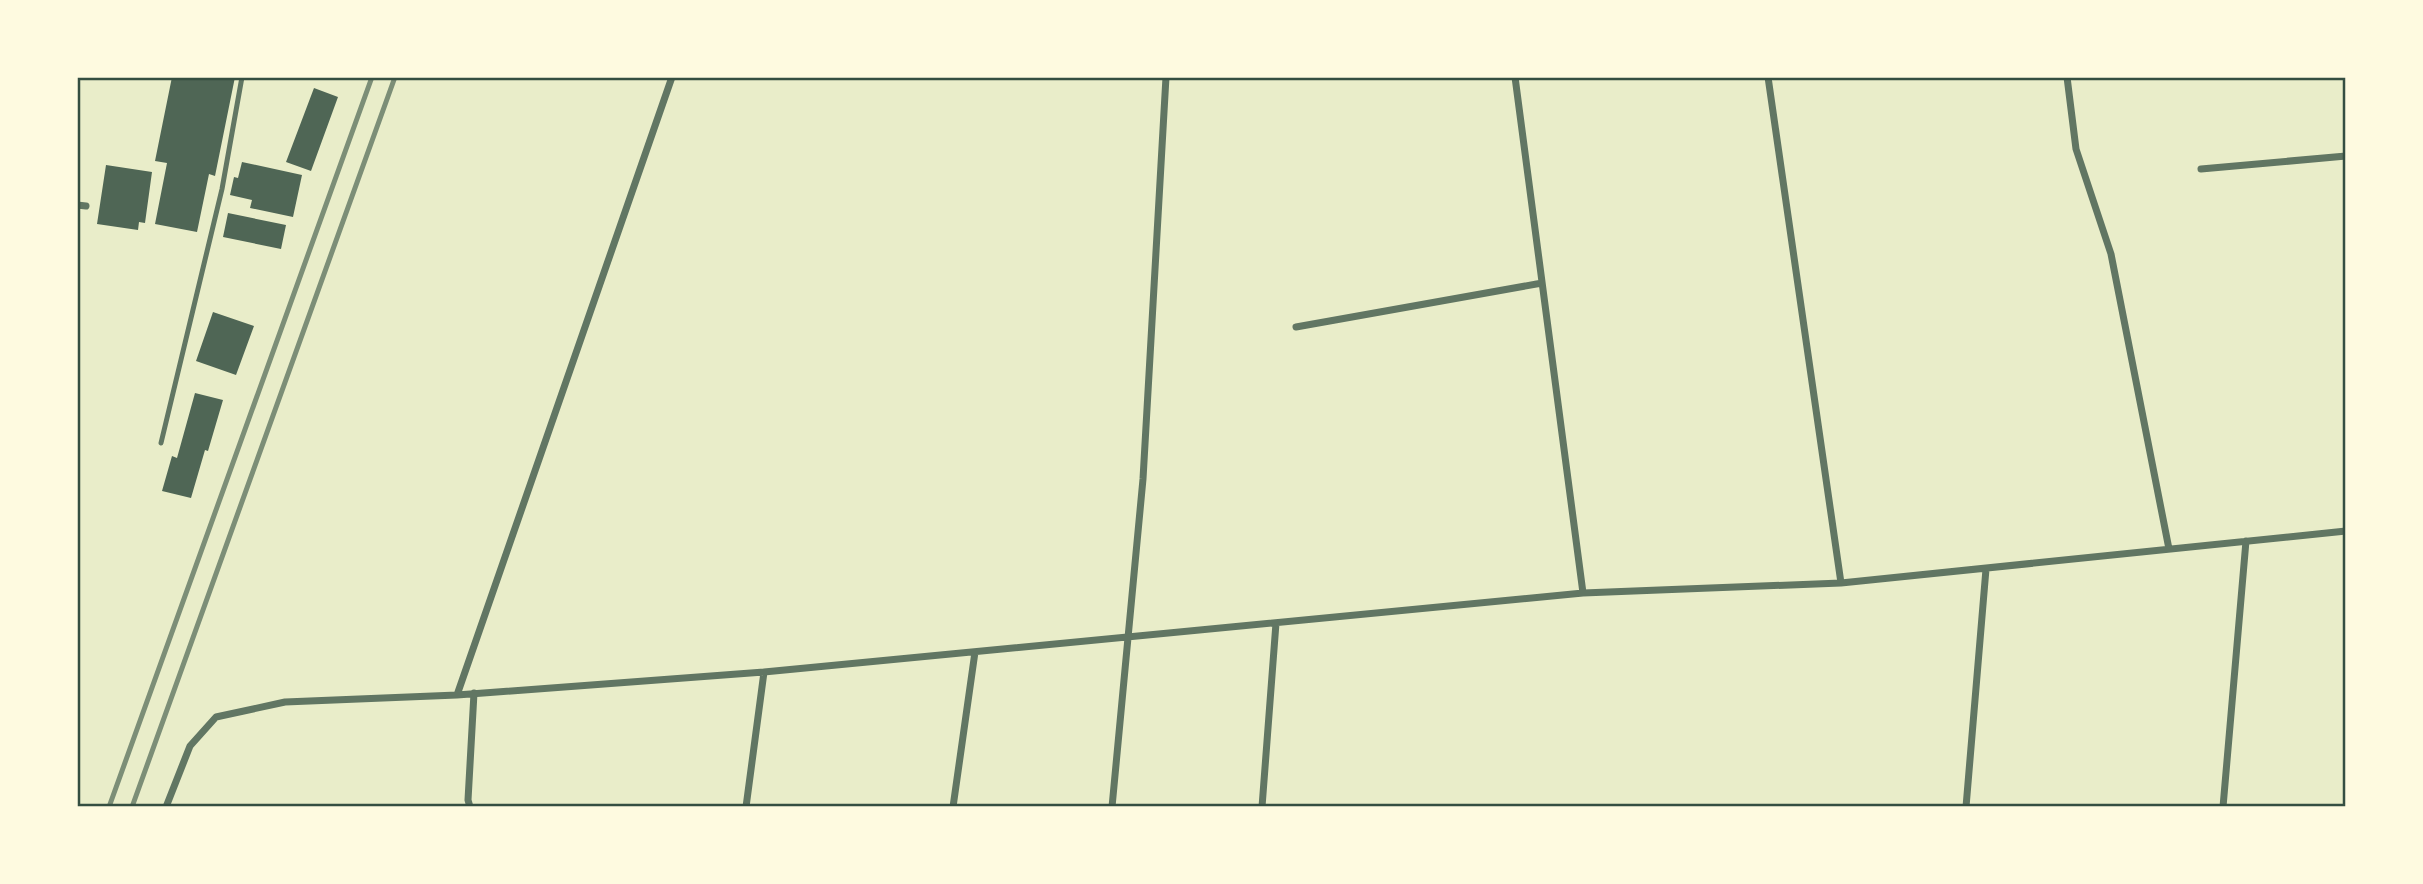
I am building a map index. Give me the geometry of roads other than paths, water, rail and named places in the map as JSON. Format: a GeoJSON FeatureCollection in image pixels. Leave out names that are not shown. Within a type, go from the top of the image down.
{"type":"FeatureCollection","features":[{"type":"Feature","properties":{"kind":"street"},"geometry":{"type":"LineString","coordinates":[[457,695],[672,77]]}},
{"type":"Feature","properties":{"kind":"street"},"geometry":{"type":"LineString","coordinates":[[1112,807],[1143,479],[1166,77]]}},
{"type":"Feature","properties":{"kind":"street"},"geometry":{"type":"LineString","coordinates":[[1515,77],[1583,593]]}},
{"type":"Feature","properties":{"kind":"street"},"geometry":{"type":"LineString","coordinates":[[1768,77],[1841,583]]}},
{"type":"Feature","properties":{"kind":"street"},"geometry":{"type":"LineString","coordinates":[[2067,77],[2076,149],[2111,254],[2169,550]]}},
{"type":"Feature","properties":{"kind":"street"},"geometry":{"type":"LineString","coordinates":[[2201,169],[2346,156]]}},
{"type":"Feature","properties":{"kind":"street"},"geometry":{"type":"LineString","coordinates":[[77,205],[86,206]]}},
{"type":"Feature","properties":{"kind":"street"},"geometry":{"type":"LineString","coordinates":[[1296,327],[1542,283]]}},
{"type":"Feature","properties":{"kind":"street"},"geometry":{"type":"LineString","coordinates":[[166,807],[190,746],[216,717],[285,702],[457,695],[764,672],[1583,593],[1841,583],[2346,531]]}},
{"type":"Feature","properties":{"kind":"street"},"geometry":{"type":"LineString","coordinates":[[2222,807],[2246,541]]}},
{"type":"Feature","properties":{"kind":"street"},"geometry":{"type":"LineString","coordinates":[[1966,807],[1986,569]]}},
{"type":"Feature","properties":{"kind":"street"},"geometry":{"type":"LineString","coordinates":[[1262,807],[1276,623]]}},
{"type":"Feature","properties":{"kind":"street"},"geometry":{"type":"LineString","coordinates":[[953,807],[975,652]]}},
{"type":"Feature","properties":{"kind":"street"},"geometry":{"type":"LineString","coordinates":[[746,807],[764,672]]}},
{"type":"Feature","properties":{"kind":"street"},"geometry":{"type":"LineString","coordinates":[[470,807],[468,800],[474,693]]}},
{"type":"Feature","properties":{"kind":"lane"},"geometry":{"type":"LineString","coordinates":[[160,443],[222,189],[242,77]]}},
{"type":"Feature","properties":{"kind":"railway"},"geometry":{"type":"LineString","coordinates":[[109,807],[372,77]]}},
{"type":"Feature","properties":{"kind":"railway"},"geometry":{"type":"LineString","coordinates":[[132,807],[395,77]]}}]}
